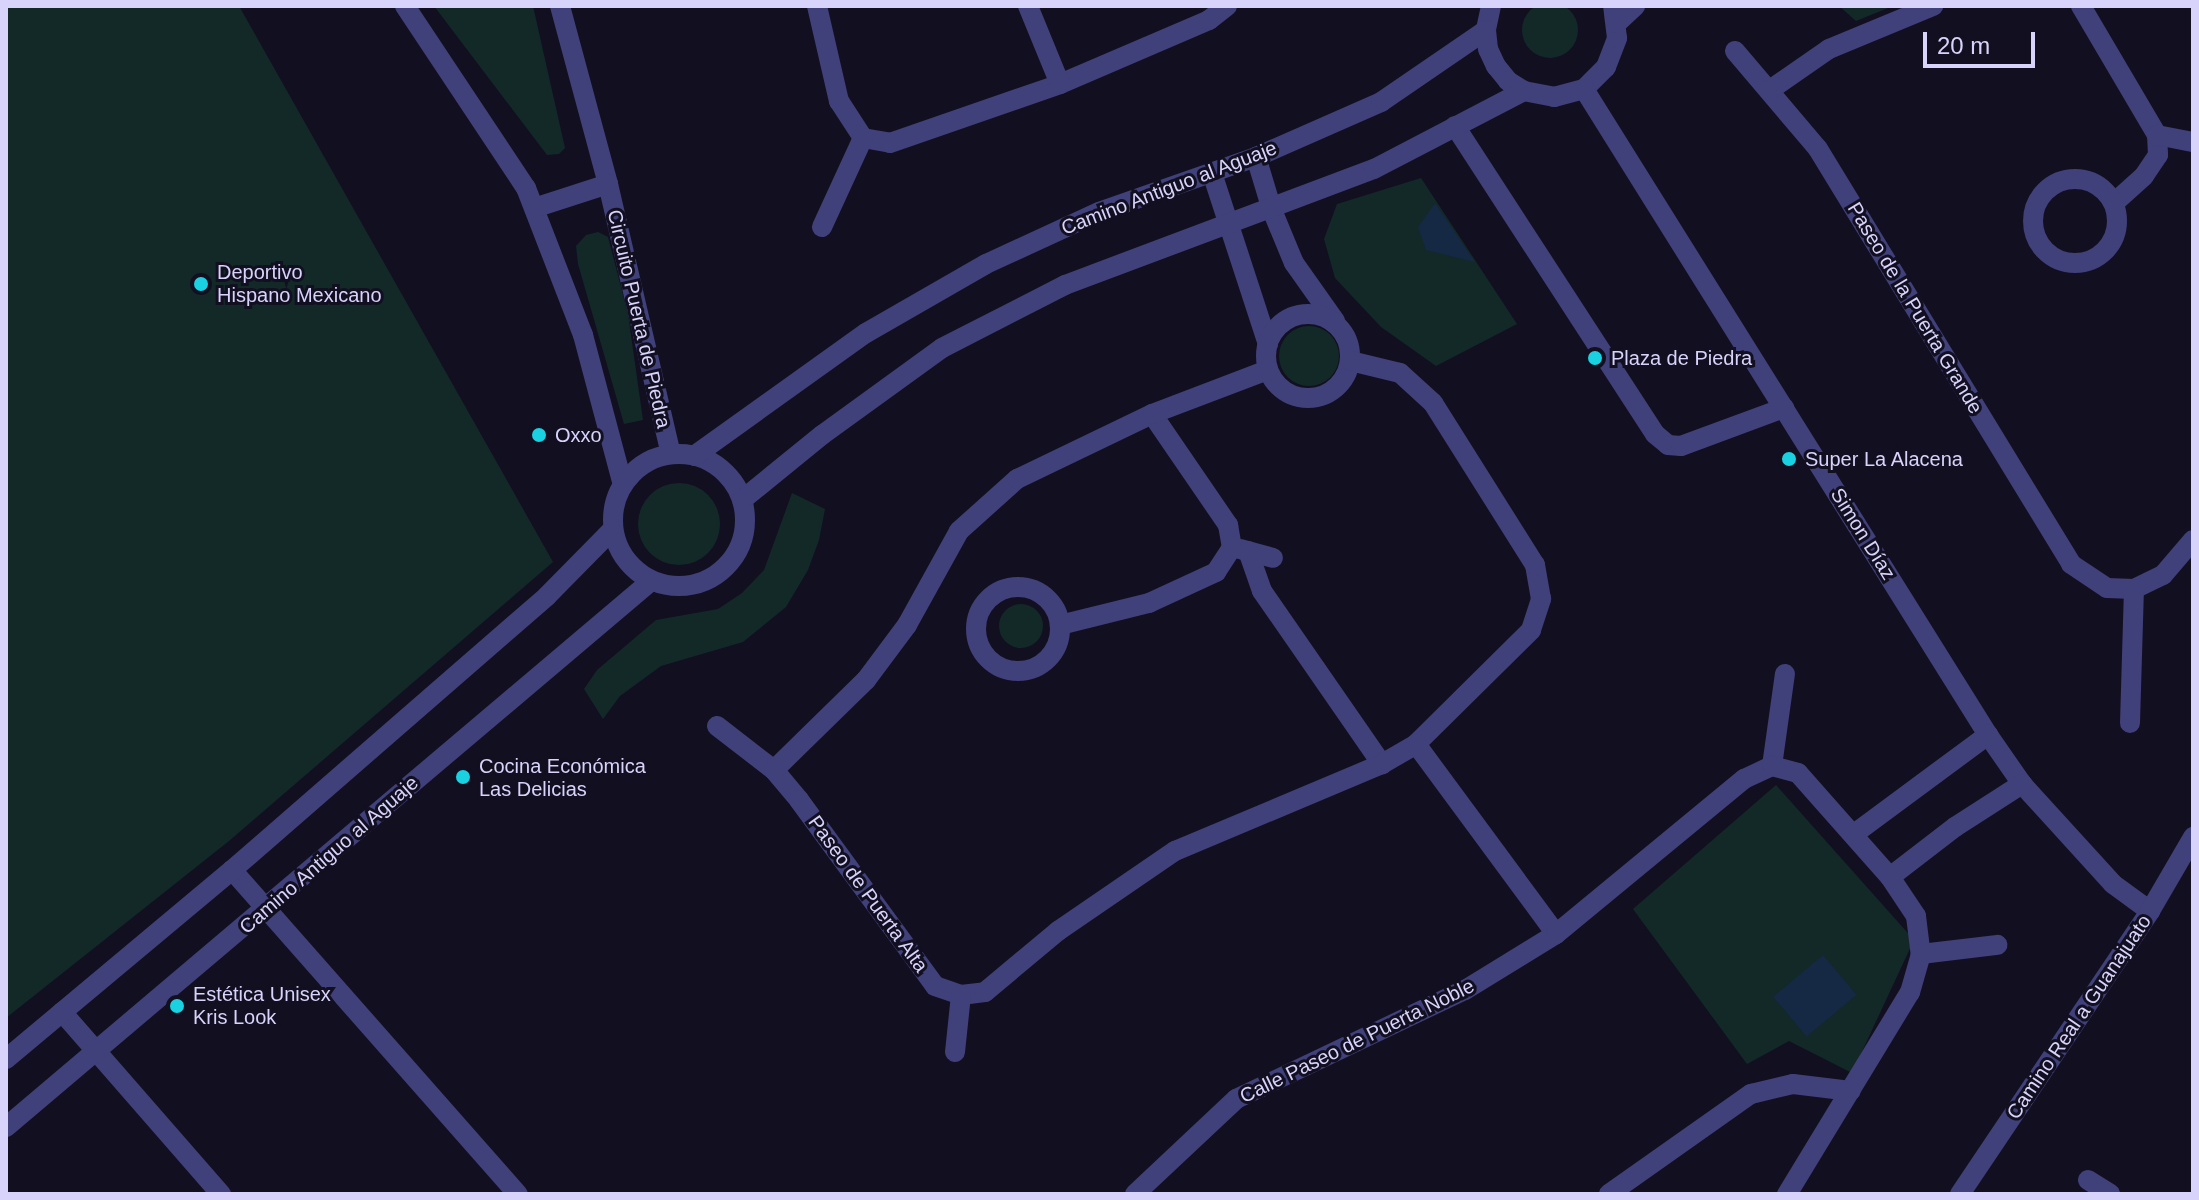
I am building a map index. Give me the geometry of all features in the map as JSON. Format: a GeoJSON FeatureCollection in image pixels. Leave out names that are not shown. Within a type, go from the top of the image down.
{"type":"FeatureCollection","features":[{"type":"Feature","properties":{"kind":"street"},"geometry":{"type":"LineString","coordinates":[[405,6],[526,188],[583,335],[623,485]]}},
{"type":"Feature","properties":{"kind":"street","name":"Circuito Puerta de Piedra"},"geometry":{"type":"LineString","coordinates":[[560,6],[608,184],[671,454]]}},
{"type":"Feature","properties":{"kind":"street"},"geometry":{"type":"LineString","coordinates":[[817,6],[839,101],[863,138],[890,143],[1060,84],[1209,20],[1227,6]]}},
{"type":"Feature","properties":{"kind":"street"},"geometry":{"type":"LineString","coordinates":[[1028,6],[1060,84]]}},
{"type":"Feature","properties":{"kind":"street"},"geometry":{"type":"LineString","coordinates":[[1491,6],[1486,30],[1488,49],[1496,66],[1508,81],[1524,91],[1554,97],[1584,89],[1597,79],[1614,54],[1615,14],[1635,6]]}},
{"type":"Feature","properties":{"kind":"street"},"geometry":{"type":"LineString","coordinates":[[1770,90],[1829,49],[1933,6]]}},
{"type":"Feature","properties":{"kind":"street"},"geometry":{"type":"LineString","coordinates":[[2081,6],[2157,135],[2158,155],[2144,176],[2114,203]]}},
{"type":"Feature","properties":{"kind":"street","name":"Camino Antiguo al Aguaje"},"geometry":{"type":"LineString","coordinates":[[694,456],[866,333],[986,264],[1099,212],[1256,157],[1381,102],[1486,30]]}},
{"type":"Feature","properties":{"kind":"street","name":"Paseo de la Puerta Grande"},"geometry":{"type":"LineString","coordinates":[[1735,51],[1818,149],[2071,564],[2107,588],[2134,589]]}},
{"type":"Feature","properties":{"kind":"street","name":"Simon Díaz"},"geometry":{"type":"LineString","coordinates":[[1584,89],[1988,735],[2022,784],[2113,884],[2150,911]]}},
{"type":"Feature","properties":{"kind":"street"},"geometry":{"type":"LineString","coordinates":[[742,500],[822,435],[942,348],[1065,285],[1272,210],[1374,169],[1524,91]]}},
{"type":"Feature","properties":{"kind":"street"},"geometry":{"type":"LineString","coordinates":[[1455,126],[1655,434],[1668,445],[1681,446],[1784,408]]}},
{"type":"Feature","properties":{"kind":"street"},"geometry":{"type":"LineString","coordinates":[[2157,135],[2193,142]]}},
{"type":"Feature","properties":{"kind":"street"},"geometry":{"type":"LineString","coordinates":[[822,227],[863,138]]}},
{"type":"Feature","properties":{"kind":"street"},"geometry":{"type":"LineString","coordinates":[[1212,173],[1268,344],[1268,370],[1283,390],[1306,398],[1331,392],[1347,373],[1350,361],[1346,337],[1294,263],[1272,210],[1256,157]]}},
{"type":"Feature","properties":{"kind":"street"},"geometry":{"type":"LineString","coordinates":[[2067,179],[2094,183],[2114,203],[2118,216],[2112,244],[2090,261],[2062,262],[2050,256],[2034,233],[2035,205],[2054,184],[2067,179]]}},
{"type":"Feature","properties":{"kind":"street","name":"Circuito Puerta de Piedra"},"geometry":{"type":"LineString","coordinates":[[534,208],[608,184]]}},
{"type":"Feature","properties":{"kind":"street"},"geometry":{"type":"LineString","coordinates":[[1268,344],[1281,323],[1292,317],[1316,314],[1338,326]]}},
{"type":"Feature","properties":{"kind":"street"},"geometry":{"type":"LineString","coordinates":[[955,1052],[961,995],[985,992],[1058,931],[1175,851],[1382,764],[1416,744],[1531,630],[1541,599],[1535,565],[1433,403],[1400,373],[1350,361]]}},
{"type":"Feature","properties":{"kind":"street"},"geometry":{"type":"LineString","coordinates":[[774,770],[866,680],[907,625],[959,531],[1017,479],[1152,414],[1268,370]]}},
{"type":"Feature","properties":{"kind":"street"},"geometry":{"type":"LineString","coordinates":[[1152,414],[1228,525],[1262,591],[1382,764]]}},
{"type":"Feature","properties":{"kind":"street"},"geometry":{"type":"LineString","coordinates":[[671,454],[694,456],[715,465],[732,480],[742,500],[745,522],[741,544],[730,563],[714,577],[693,585],[672,587],[651,581],[633,568],[620,550],[613,529],[616,498],[636,470],[671,454]]}},
{"type":"Feature","properties":{"kind":"street"},"geometry":{"type":"LineString","coordinates":[[6,1059],[232,870],[547,596],[613,529]]}},
{"type":"Feature","properties":{"kind":"street"},"geometry":{"type":"LineString","coordinates":[[2130,723],[2134,589],[2163,575],[2193,540]]}},
{"type":"Feature","properties":{"kind":"street"},"geometry":{"type":"LineString","coordinates":[[1240,549],[1273,558]]}},
{"type":"Feature","properties":{"kind":"street"},"geometry":{"type":"LineString","coordinates":[[1060,625],[1149,603],[1216,572],[1240,549]]}},
{"type":"Feature","properties":{"kind":"street","name":"Camino Antiguo al Aguaje"},"geometry":{"type":"LineString","coordinates":[[6,1127],[651,581]]}},
{"type":"Feature","properties":{"kind":"street"},"geometry":{"type":"LineString","coordinates":[[1011,587],[1038,592],[1056,612],[1060,625],[1053,652],[1043,662],[1018,671],[992,662],[977,639],[979,612],[998,592],[1011,587]]}},
{"type":"Feature","properties":{"kind":"street"},"geometry":{"type":"LineString","coordinates":[[1785,674],[1772,766],[1798,773],[1890,877],[1916,916],[1921,954],[1910,992],[1787,1194]]}},
{"type":"Feature","properties":{"kind":"street","name":"Paseo de Puerta Alta"},"geometry":{"type":"LineString","coordinates":[[717,726],[774,770],[935,986],[961,995]]}},
{"type":"Feature","properties":{"kind":"street"},"geometry":{"type":"LineString","coordinates":[[1854,834],[1988,735]]}},
{"type":"Feature","properties":{"kind":"street"},"geometry":{"type":"LineString","coordinates":[[1416,744],[1556,934]]}},
{"type":"Feature","properties":{"kind":"street","name":"Calle Paseo de Puerta Noble"},"geometry":{"type":"LineString","coordinates":[[1135,1194],[1236,1099],[1465,990],[1556,934],[1744,779],[1772,766]]}},
{"type":"Feature","properties":{"kind":"street"},"geometry":{"type":"LineString","coordinates":[[1890,877],[1955,827],[2022,784]]}},
{"type":"Feature","properties":{"kind":"street","name":"Camino Real a Guanajuato"},"geometry":{"type":"LineString","coordinates":[[1960,1194],[2150,911],[2193,837]]}},
{"type":"Feature","properties":{"kind":"street"},"geometry":{"type":"LineString","coordinates":[[232,870],[518,1194]]}},
{"type":"Feature","properties":{"kind":"street"},"geometry":{"type":"LineString","coordinates":[[1921,954],[1997,945]]}},
{"type":"Feature","properties":{"kind":"street"},"geometry":{"type":"LineString","coordinates":[[62,1012],[221,1194]]}},
{"type":"Feature","properties":{"kind":"street"},"geometry":{"type":"LineString","coordinates":[[1609,1194],[1751,1094],[1793,1084],[1851,1091]]}},
{"type":"Feature","properties":{"kind":"street"},"geometry":{"type":"LineString","coordinates":[[2088,1180],[2110,1194]]}},
{"type":"Feature","properties":{"kind":"green space"},"geometry":{"type":"Polygon","coordinates":[[[1550,2],[1570,10],[1578,30],[1570,50],[1550,58],[1530,50],[1522,30],[1530,10],[1550,2]]]}},
{"type":"Feature","properties":{"kind":"green space","name":"Deportivo Hispano Mexicano"},"geometry":{"type":"Polygon","coordinates":[[[6,6],[239,6],[553,562],[229,841],[6,1018],[6,6]]]}},
{"type":"Feature","properties":{"kind":"green space"},"geometry":{"type":"Polygon","coordinates":[[[434,6],[533,6],[565,148],[559,154],[547,155],[434,6]]]}},
{"type":"Feature","properties":{"kind":"green space"},"geometry":{"type":"Polygon","coordinates":[[[1839,6],[1893,6],[1856,21],[1839,6]]]}},
{"type":"Feature","properties":{"kind":"green space"},"geometry":{"type":"Polygon","coordinates":[[[1421,178],[1517,324],[1436,366],[1381,327],[1335,278],[1324,239],[1337,204],[1421,178]]]}},
{"type":"Feature","properties":{"kind":"green space"},"geometry":{"type":"Polygon","coordinates":[[[598,232],[608,237],[628,314],[643,420],[624,424],[578,264],[576,246],[586,235],[598,232]]]}},
{"type":"Feature","properties":{"kind":"green space"},"geometry":{"type":"Polygon","coordinates":[[[1309,326],[1320,328],[1330,335],[1337,345],[1337,367],[1330,377],[1320,384],[1309,386],[1298,384],[1288,377],[1281,367],[1279,356],[1281,345],[1288,335],[1298,328],[1309,326]]]}},
{"type":"Feature","properties":{"kind":"green space"},"geometry":{"type":"Polygon","coordinates":[[[679,483],[695,486],[708,495],[717,508],[720,524],[717,540],[708,553],[695,562],[679,565],[663,562],[650,553],[641,540],[638,524],[641,508],[650,495],[663,486],[679,483]]]}},
{"type":"Feature","properties":{"kind":"green space"},"geometry":{"type":"Polygon","coordinates":[[[792,493],[825,509],[819,540],[808,570],[786,607],[743,642],[661,666],[620,696],[603,719],[584,689],[597,670],[656,620],[718,609],[742,593],[764,570],[792,493]]]}},
{"type":"Feature","properties":{"kind":"green space"},"geometry":{"type":"Polygon","coordinates":[[[1021,604],[1036,611],[1043,626],[1036,641],[1021,648],[1006,641],[999,626],[1006,611],[1021,604]]]}},
{"type":"Feature","properties":{"kind":"green space"},"geometry":{"type":"Polygon","coordinates":[[[1776,785],[1914,940],[1852,1073],[1789,1041],[1747,1064],[1633,909],[1776,785]]]}},
{"type":"Feature","properties":{"kind":"water"},"geometry":{"type":"Polygon","coordinates":[[[1435,203],[1475,262],[1426,250],[1418,227],[1435,203]]]}},
{"type":"Feature","properties":{"kind":"water"},"geometry":{"type":"Polygon","coordinates":[[[1823,955],[1856,995],[1807,1037],[1773,997],[1823,955]]]}},
{"type":"Feature","properties":{"kind":"place","name":"Deportivo Hispano Mexicano"},"geometry":{"type":"Point","coordinates":[201,284]}},
{"type":"Feature","properties":{"kind":"place","name":"Plaza de Piedra"},"geometry":{"type":"Point","coordinates":[1595,358]}},
{"type":"Feature","properties":{"kind":"place","name":"Oxxo"},"geometry":{"type":"Point","coordinates":[539,435]}},
{"type":"Feature","properties":{"kind":"place","name":"Super La Alacena"},"geometry":{"type":"Point","coordinates":[1789,459]}},
{"type":"Feature","properties":{"kind":"place","name":"Cocina Económica Las Delicias"},"geometry":{"type":"Point","coordinates":[463,777]}},
{"type":"Feature","properties":{"kind":"place","name":"Estética Unisex Kris Look"},"geometry":{"type":"Point","coordinates":[177,1006]}}]}
